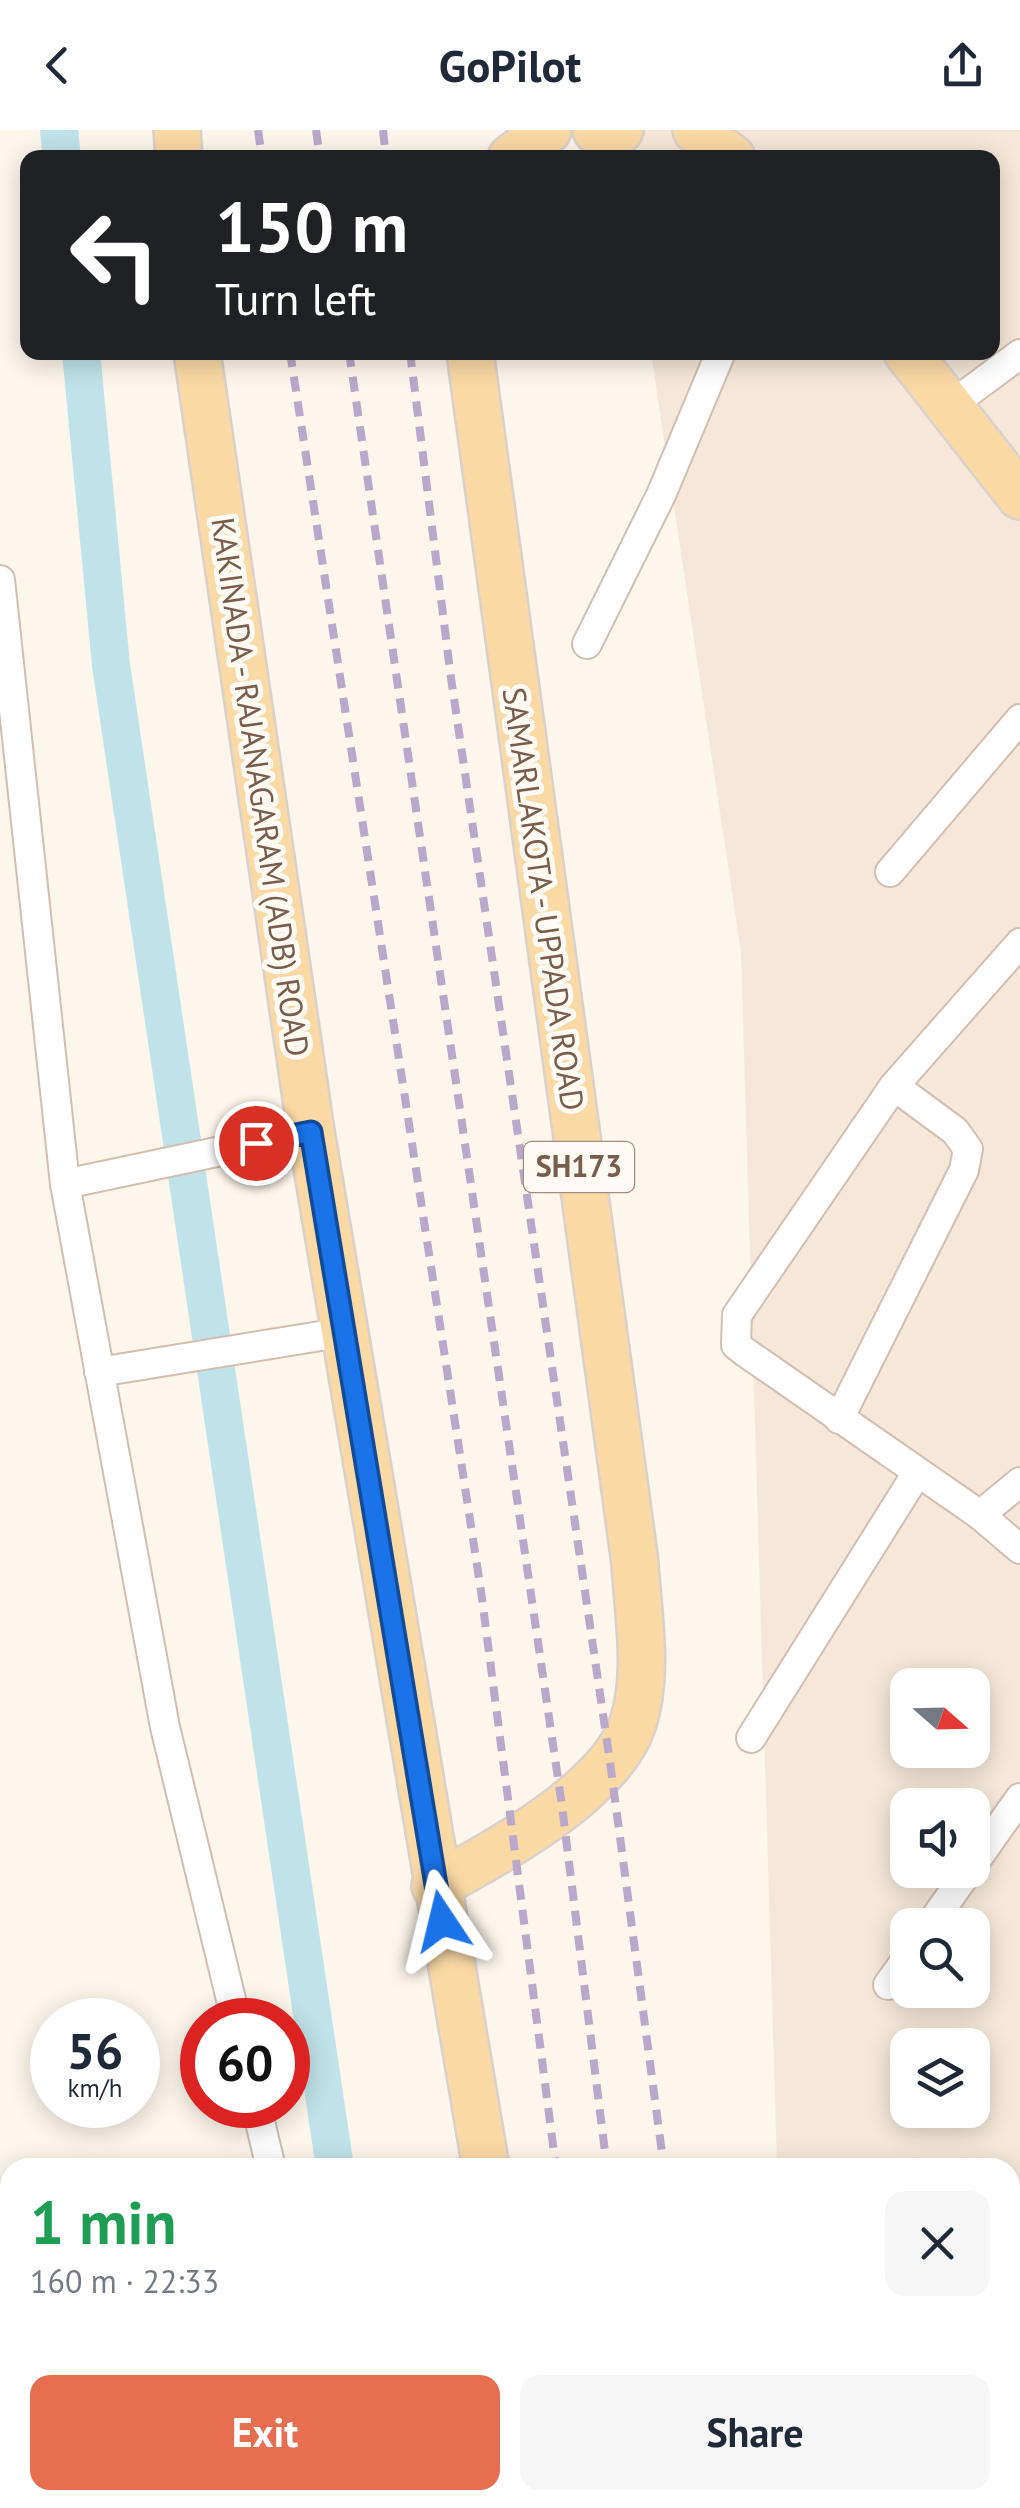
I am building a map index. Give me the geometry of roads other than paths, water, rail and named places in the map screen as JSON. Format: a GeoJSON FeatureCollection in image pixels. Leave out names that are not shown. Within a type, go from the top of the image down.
{"type":"FeatureCollection","features":[{"type":"Feature","properties":{"kind":"main road"},"geometry":{"type":"LineString","coordinates":[[522,150],[548,130]]}},
{"type":"Feature","properties":{"kind":"main road"},"geometry":{"type":"LineString","coordinates":[[596,130],[620,130]]}},
{"type":"Feature","properties":{"kind":"main road","name":"KAKINADA - RAJANAGARAM (ADB) ROAD"},"geometry":{"type":"LineString","coordinates":[[198,360],[311,1132],[484,2158]]}},
{"type":"Feature","properties":{"kind":"main road","name":"SAMARLAKOTA - UPPADA ROAD"},"geometry":{"type":"LineString","coordinates":[[436,1886],[514,1844],[610,1762],[633,1725],[640,1684],[635,1563],[471,360]]}},
{"type":"Feature","properties":{"kind":"main road"},"geometry":{"type":"LineString","coordinates":[[913,360],[1020,496]]}},
{"type":"Feature","properties":{"kind":"street"},"geometry":{"type":"LineString","coordinates":[[950,406],[1020,354]]}},
{"type":"Feature","properties":{"kind":"street"},"geometry":{"type":"LineString","coordinates":[[587,644],[660,495],[718,360]]}},
{"type":"Feature","properties":{"kind":"street"},"geometry":{"type":"LineString","coordinates":[[0,580],[65,1184],[165,1727],[231,1998]]}},
{"type":"Feature","properties":{"kind":"street"},"geometry":{"type":"LineString","coordinates":[[890,872],[1020,719]]}},
{"type":"Feature","properties":{"kind":"street"},"geometry":{"type":"LineString","coordinates":[[1020,944],[894,1086],[737,1314],[734,1331],[736,1344],[745,1352],[980,1516],[1020,1549]]}},
{"type":"Feature","properties":{"kind":"street"},"geometry":{"type":"LineString","coordinates":[[840,1419],[964,1170],[968,1148],[954,1131],[894,1086]]}},
{"type":"Feature","properties":{"kind":"street"},"geometry":{"type":"LineString","coordinates":[[65,1184],[311,1132]]}},
{"type":"Feature","properties":{"kind":"street"},"geometry":{"type":"LineString","coordinates":[[99,1372],[344,1332]]}},
{"type":"Feature","properties":{"kind":"street"},"geometry":{"type":"LineString","coordinates":[[751,1738],[917,1473]]}},
{"type":"Feature","properties":{"kind":"street"},"geometry":{"type":"LineString","coordinates":[[980,1516],[1020,1482]]}},
{"type":"Feature","properties":{"kind":"street"},"geometry":{"type":"LineString","coordinates":[[990,1841],[1020,1798]]}},
{"type":"Feature","properties":{"kind":"street"},"geometry":{"type":"LineString","coordinates":[[261,2128],[269,2158]]}},
{"type":"Feature","properties":{"kind":"waterway"},"geometry":{"type":"LineString","coordinates":[[59,130],[61,150]]}},
{"type":"Feature","properties":{"kind":"waterway"},"geometry":{"type":"LineString","coordinates":[[82,360],[111,665],[334,2158]]}},
{"type":"Feature","properties":{"kind":"railway"},"geometry":{"type":"LineString","coordinates":[[258,130],[261,150]]}},
{"type":"Feature","properties":{"kind":"railway"},"geometry":{"type":"LineString","coordinates":[[316,130],[319,150]]}},
{"type":"Feature","properties":{"kind":"railway"},"geometry":{"type":"LineString","coordinates":[[383,130],[385,150]]}},
{"type":"Feature","properties":{"kind":"railway"},"geometry":{"type":"LineString","coordinates":[[291,360],[481,1591],[555,2158]]}},
{"type":"Feature","properties":{"kind":"railway"},"geometry":{"type":"LineString","coordinates":[[350,360],[562,1806],[606,2158]]}},
{"type":"Feature","properties":{"kind":"railway"},"geometry":{"type":"LineString","coordinates":[[411,360],[451,678],[610,1762],[663,2158]]}}]}
